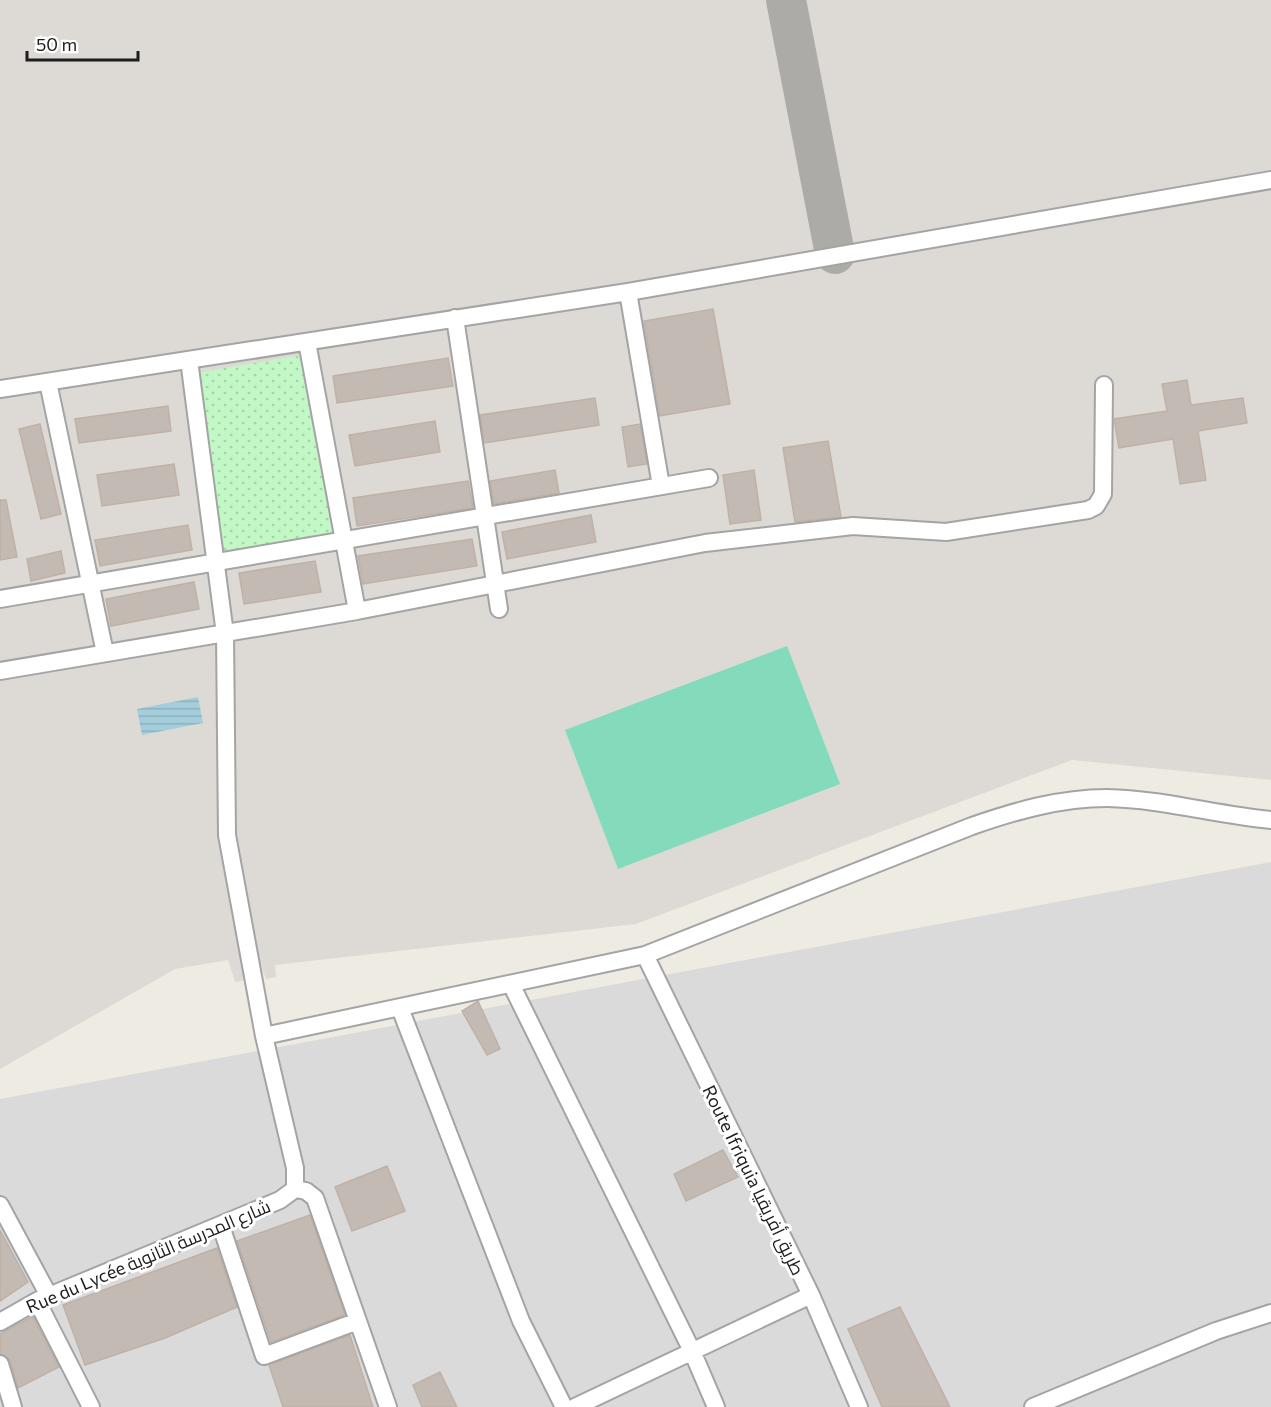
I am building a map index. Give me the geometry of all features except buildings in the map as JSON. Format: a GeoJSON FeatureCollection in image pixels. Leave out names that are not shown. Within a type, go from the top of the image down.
{"type":"FeatureCollection","features":[{"type":"Feature","properties":{"kind":"street"},"geometry":{"type":"LineString","coordinates":[[0,389],[628,292],[1271,180]]}},
{"type":"Feature","properties":{"kind":"street"},"geometry":{"type":"LineString","coordinates":[[628,292],[661,486]]}},
{"type":"Feature","properties":{"kind":"street"},"geometry":{"type":"LineString","coordinates":[[455,318],[499,609]]}},
{"type":"Feature","properties":{"kind":"street"},"geometry":{"type":"LineString","coordinates":[[307,342],[357,611]]}},
{"type":"Feature","properties":{"kind":"street"},"geometry":{"type":"LineString","coordinates":[[189,360],[225,634],[227,835],[264,1036],[295,1168],[295,1189],[306,1191],[315,1198],[388,1407]]}},
{"type":"Feature","properties":{"kind":"street"},"geometry":{"type":"LineString","coordinates":[[48,382],[105,653]]}},
{"type":"Feature","properties":{"kind":"street"},"geometry":{"type":"LineString","coordinates":[[0,671],[357,611],[481,588],[495,582],[705,543],[853,526],[946,532],[1092,508],[1103,494],[1104,385]]}},
{"type":"Feature","properties":{"kind":"street"},"geometry":{"type":"LineString","coordinates":[[0,599],[90,581],[709,478]]}},
{"type":"Feature","properties":{"kind":"street"},"geometry":{"type":"LineString","coordinates":[[264,1036],[645,955],[972,826],[1009,813],[1051,803],[1106,798],[1271,820]]}},
{"type":"Feature","properties":{"kind":"street","name":"Route Ifriquia طريق أفريقيا"},"geometry":{"type":"LineString","coordinates":[[645,955],[811,1295],[859,1407]]}},
{"type":"Feature","properties":{"kind":"street"},"geometry":{"type":"LineString","coordinates":[[512,984],[692,1351],[716,1407]]}},
{"type":"Feature","properties":{"kind":"street"},"geometry":{"type":"LineString","coordinates":[[400,1008],[520,1321],[564,1407]]}},
{"type":"Feature","properties":{"kind":"street","name":"Rue du Lycée شارع المدرسة الثانوية"},"geometry":{"type":"LineString","coordinates":[[0,1322],[43,1298],[220,1226],[280,1200],[295,1189]]}},
{"type":"Feature","properties":{"kind":"street"},"geometry":{"type":"LineString","coordinates":[[0,1205],[91,1407]]}},
{"type":"Feature","properties":{"kind":"street"},"geometry":{"type":"LineString","coordinates":[[220,1226],[264,1356],[358,1321]]}},
{"type":"Feature","properties":{"kind":"street"},"geometry":{"type":"LineString","coordinates":[[575,1407],[811,1295]]}},
{"type":"Feature","properties":{"kind":"street"},"geometry":{"type":"LineString","coordinates":[[1033,1407],[1215,1330],[1271,1313]]}},
{"type":"Feature","properties":{"kind":"street"},"geometry":{"type":"LineString","coordinates":[[0,1364],[13,1407]]}},
{"type":"Feature","properties":{"kind":"shaded area"},"geometry":{"type":"Polygon","coordinates":[[[0,0],[1271,0],[1271,780],[1072,760],[636,924],[275,965],[276,977],[266,979],[254,946],[238,947],[247,980],[235,982],[228,960],[175,969],[0,1069],[0,0]]]}},
{"type":"Feature","properties":{"kind":"shaded area"},"geometry":{"type":"Polygon","coordinates":[[[1271,862],[1271,1407],[0,1407],[0,1099],[1271,862]]]}},
{"type":"Feature","properties":{"kind":"green space"},"geometry":{"type":"Polygon","coordinates":[[[302,355],[333,539],[223,558],[191,374],[302,355]]]}},
{"type":"Feature","properties":{"kind":"green space"},"geometry":{"type":"Polygon","coordinates":[[[787,646],[840,784],[618,869],[565,730],[787,646]]]}},
{"type":"Feature","properties":{"kind":"water"},"geometry":{"type":"Polygon","coordinates":[[[198,697],[203,723],[142,735],[137,709],[198,697]]]}},
{"type":"Feature","properties":{"kind":"taxiway"},"geometry":{"type":"LineString","coordinates":[[786,0],[835,254]]}}]}
